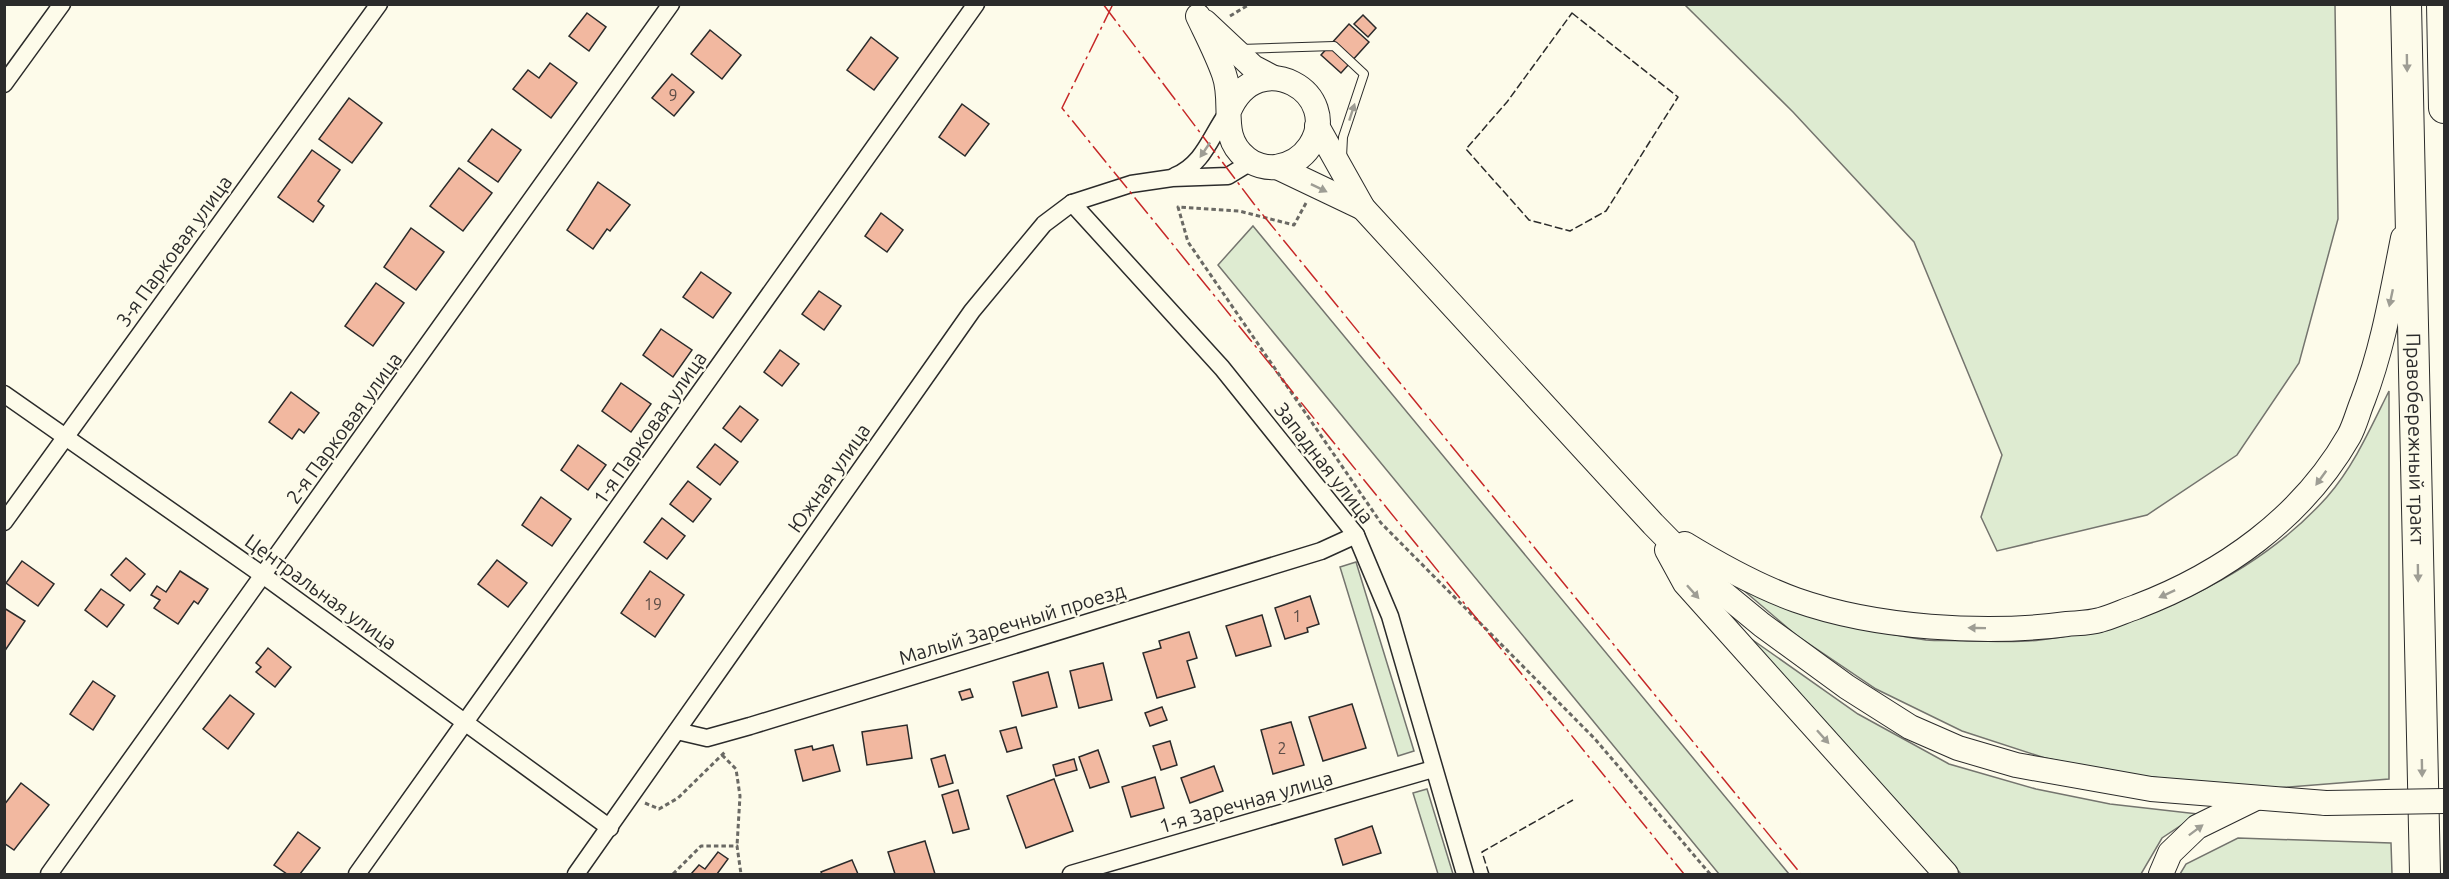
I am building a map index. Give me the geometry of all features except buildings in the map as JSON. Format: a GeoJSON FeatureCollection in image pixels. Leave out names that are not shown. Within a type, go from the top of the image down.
{"type":"FeatureCollection","features":[{"type":"Feature","properties":{"kind":"highway","name":"Правобережный тракт"},"geometry":{"type":"LineString","coordinates":[[2406,4],[2410,200],[2434,803],[2425,874]]}},
{"type":"Feature","properties":{"kind":"highway"},"geometry":{"type":"LineString","coordinates":[[2442,4],[2445,108]]}},
{"type":"Feature","properties":{"kind":"street"},"geometry":{"type":"LineString","coordinates":[[4,84],[62,4]]}},
{"type":"Feature","properties":{"kind":"street","name":"3-я Парковая улица"},"geometry":{"type":"LineString","coordinates":[[4,522],[379,4]]}},
{"type":"Feature","properties":{"kind":"street","name":"2-я Парковая улица"},"geometry":{"type":"LineString","coordinates":[[49,874],[671,4]]}},
{"type":"Feature","properties":{"kind":"street","name":"1-я Парковая улица"},"geometry":{"type":"LineString","coordinates":[[357,874],[975,4]]}},
{"type":"Feature","properties":{"kind":"street"},"geometry":{"type":"LineString","coordinates":[[1194,10],[1253,67],[1300,87],[1310,98],[1316,111],[1317,126],[1313,140],[1305,153],[1296,161],[1277,167],[1265,167],[1251,162],[1239,153],[1231,141],[1227,126],[1229,111],[1225,75],[1194,10]]}},
{"type":"Feature","properties":{"kind":"street"},"geometry":{"type":"LineString","coordinates":[[1172,178],[1187,171],[1200,158],[1235,98],[1245,87],[1258,80],[1272,77]]}},
{"type":"Feature","properties":{"kind":"street"},"geometry":{"type":"LineString","coordinates":[[1317,126],[1363,208],[1653,524],[1711,582],[1762,625],[1846,687],[1910,727],[1958,748],[2016,765],[2151,789],[2325,803],[2434,803],[2413,874]]}},
{"type":"Feature","properties":{"kind":"street","name":"Южная улица"},"geometry":{"type":"LineString","coordinates":[[576,874],[972,311],[1044,224],[1072,203],[1131,184],[1172,178],[1228,176],[1251,162]]}},
{"type":"Feature","properties":{"kind":"street"},"geometry":{"type":"LineString","coordinates":[[1277,167],[1363,208]]}},
{"type":"Feature","properties":{"kind":"street"},"geometry":{"type":"LineString","coordinates":[[1653,524],[1707,558],[1755,584],[1798,601],[1843,613],[1903,624],[1970,629],[2035,628],[2100,620],[2164,596],[2221,566],[2275,527],[2318,483],[2350,434],[2374,370],[2391,300],[2410,200]]}},
{"type":"Feature","properties":{"kind":"street","name":"Западная улица"},"geometry":{"type":"LineString","coordinates":[[1072,203],[1222,368],[1356,535],[1390,616],[1465,874]]}},
{"type":"Feature","properties":{"kind":"street","name":"Центральная улица"},"geometry":{"type":"LineString","coordinates":[[4,394],[264,576],[610,828]]}},
{"type":"Feature","properties":{"kind":"street"},"geometry":{"type":"LineString","coordinates":[[1653,524],[1685,583],[1946,874]]}},
{"type":"Feature","properties":{"kind":"street","name":"Малый Заречный проезд"},"geometry":{"type":"LineString","coordinates":[[677,731],[707,738],[750,726],[1321,551],[1356,535]]}},
{"type":"Feature","properties":{"kind":"street","name":"1-я Заречная улица"},"geometry":{"type":"LineString","coordinates":[[1071,874],[1433,769]]}},
{"type":"Feature","properties":{"kind":"street"},"geometry":{"type":"LineString","coordinates":[[2161,874],[2170,853],[2197,827],[2256,798]]}},
{"type":"Feature","properties":{"kind":"lane"},"geometry":{"type":"LineString","coordinates":[[1234,49],[1334,46],[1364,74],[1343,137],[1341,169]]}},
{"type":"Feature","properties":{"kind":"path"},"geometry":{"type":"LineString","coordinates":[[1316,186],[1294,225],[1239,212],[1178,207],[1188,242],[1381,523],[1595,739],[1710,874]]}},
{"type":"Feature","properties":{"kind":"path"},"geometry":{"type":"LineString","coordinates":[[630,797],[659,809],[678,798],[750,726]]}},
{"type":"Feature","properties":{"kind":"path"},"geometry":{"type":"LineString","coordinates":[[722,755],[736,769],[740,796],[737,846],[741,874]]}},
{"type":"Feature","properties":{"kind":"path"},"geometry":{"type":"LineString","coordinates":[[673,874],[700,846],[737,846]]}},
{"type":"Feature","properties":{"kind":"green space"},"geometry":{"type":"Polygon","coordinates":[[[1685,5],[2335,5],[2338,219],[2299,363],[2237,455],[2147,515],[1997,551],[1981,517],[2002,455],[1914,242],[1793,112],[1685,5]]]}},
{"type":"Feature","properties":{"kind":"green space"},"geometry":{"type":"Polygon","coordinates":[[[1253,226],[1789,874],[1719,874],[1218,265],[1253,226]]]}},
{"type":"Feature","properties":{"kind":"green space"},"geometry":{"type":"Polygon","coordinates":[[[2389,391],[2389,779],[2264,789],[2123,774],[2045,758],[1962,731],[1876,689],[1796,635],[1742,589],[1856,625],[1926,640],[2031,641],[2079,634],[2118,624],[2158,610],[2233,573],[2267,551],[2299,525],[2327,497],[2346,472],[2389,391]]]}},
{"type":"Feature","properties":{"kind":"green space"},"geometry":{"type":"Polygon","coordinates":[[[1356,562],[1414,751],[1398,756],[1340,567],[1356,562]]]}},
{"type":"Feature","properties":{"kind":"green space"},"geometry":{"type":"Polygon","coordinates":[[[1747,636],[1858,714],[1949,764],[2036,789],[2110,804],[2198,814],[2162,838],[2141,874],[1961,874],[1747,636]]]}},
{"type":"Feature","properties":{"kind":"green space"},"geometry":{"type":"Polygon","coordinates":[[[1427,789],[1453,874],[1438,874],[1413,793],[1427,789]]]}},
{"type":"Feature","properties":{"kind":"green space"},"geometry":{"type":"Polygon","coordinates":[[[2238,838],[2391,843],[2392,874],[2180,874],[2186,864],[2238,838]]]}},
{"type":"Feature","properties":{"kind":"fence"},"geometry":{"type":"LineString","coordinates":[[1572,13],[1678,97],[1606,211],[1570,231],[1529,220],[1466,149],[1507,102],[1572,13]]}},
{"type":"Feature","properties":{"kind":"fence"},"geometry":{"type":"LineString","coordinates":[[1489,874],[1482,852],[1573,800]]}},
{"type":"Feature","properties":{"kind":"power"},"geometry":{"type":"LineString","coordinates":[[1103,4],[1254,204],[1801,874]]}},
{"type":"Feature","properties":{"kind":"power"},"geometry":{"type":"LineString","coordinates":[[1113,4],[1062,108],[1684,874]]}}]}
